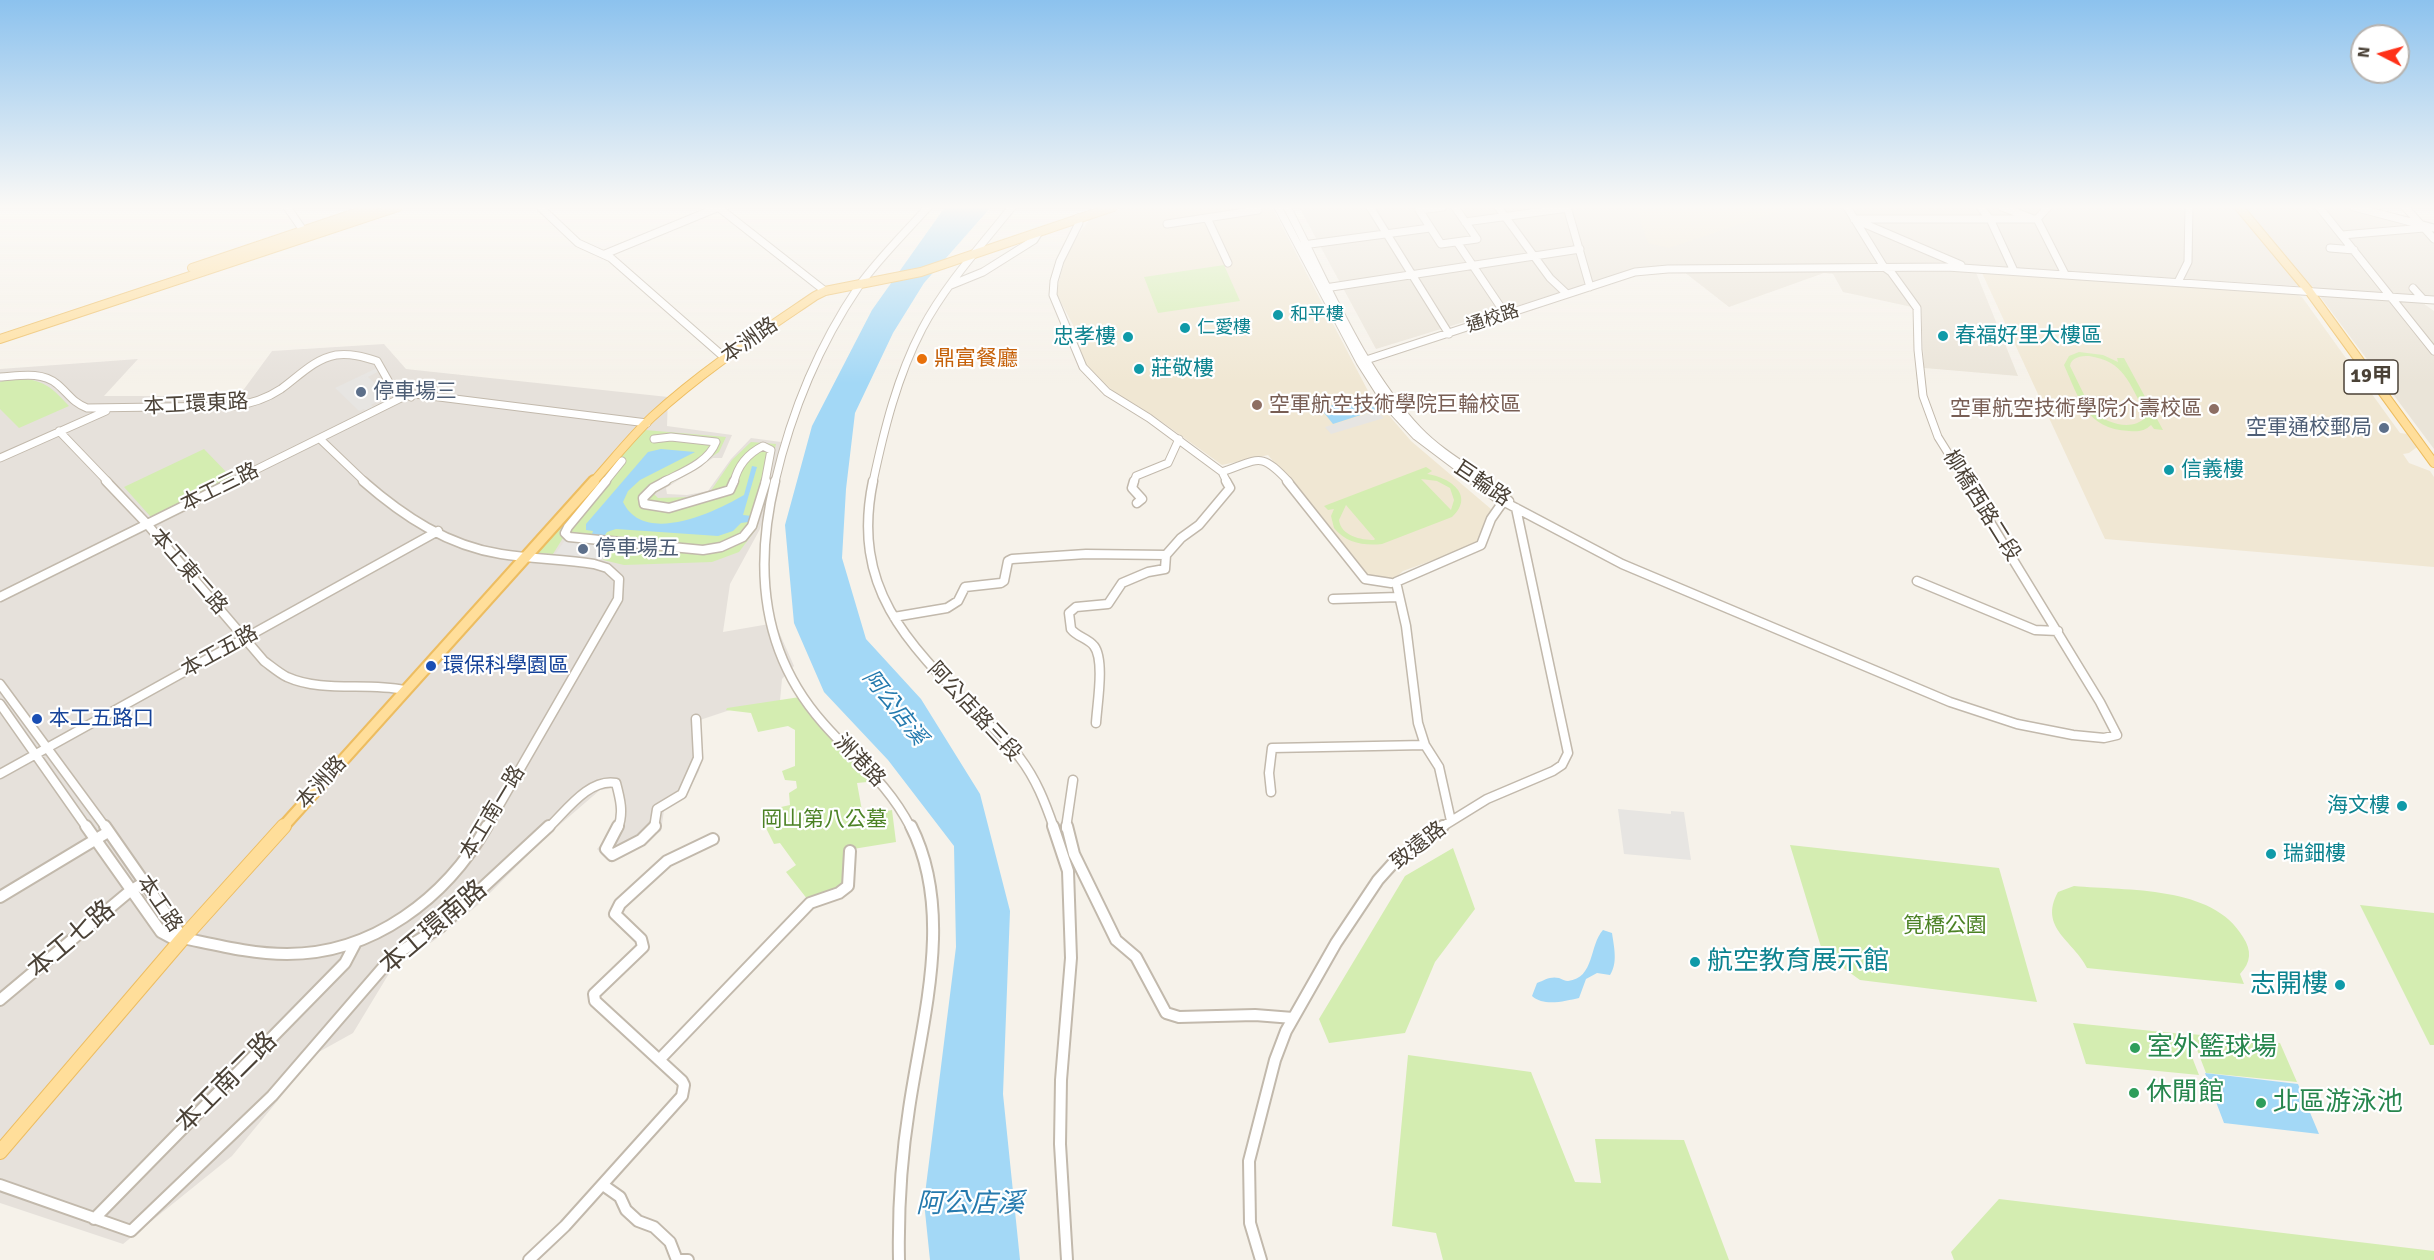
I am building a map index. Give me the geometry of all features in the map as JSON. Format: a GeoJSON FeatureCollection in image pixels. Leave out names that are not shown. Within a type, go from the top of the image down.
{"type":"FeatureCollection","features":[{"type":"Feature","properties":{"kind":"main road"},"geometry":{"type":"LineString","coordinates":[[0,333],[208,266]]}},
{"type":"Feature","properties":{"kind":"main road"},"geometry":{"type":"LineString","coordinates":[[0,339],[213,266]]}},
{"type":"Feature","properties":{"kind":"main road","name":"本洲路"},"geometry":{"type":"LineString","coordinates":[[0,1141],[401,689],[645,423],[676,395],[726,357],[825,291],[913,274],[938,266]]}},
{"type":"Feature","properties":{"kind":"main road","name":"19甲"},"geometry":{"type":"LineString","coordinates":[[2287,266],[2434,463]]}},
{"type":"Feature","properties":{"kind":"main road","name":"本洲路"},"geometry":{"type":"LineString","coordinates":[[0,1152],[179,937]]}},
{"type":"Feature","properties":{"kind":"street"},"geometry":{"type":"LineString","coordinates":[[622,266],[726,357]]}},
{"type":"Feature","properties":{"kind":"street"},"geometry":{"type":"LineString","coordinates":[[793,266],[825,291]]}},
{"type":"Feature","properties":{"kind":"street","name":"洲港路"},"geometry":{"type":"LineString","coordinates":[[877,266],[844,310],[815,368],[785,444],[767,528],[763,573],[774,637],[782,658],[814,712],[841,743],[885,786],[917,836],[928,871],[933,900],[933,945],[900,1164],[899,1260]]}},
{"type":"Feature","properties":{"kind":"street","name":"阿公店路三段"},"geometry":{"type":"LineString","coordinates":[[964,266],[922,329],[902,374],[884,428],[871,490],[868,522],[869,558],[899,628],[933,669],[1019,756],[1043,795],[1068,871],[1071,958],[1061,1080],[1060,1144],[1067,1260]]}},
{"type":"Feature","properties":{"kind":"street"},"geometry":{"type":"LineString","coordinates":[[950,285],[993,266]]}},
{"type":"Feature","properties":{"kind":"street"},"geometry":{"type":"LineString","coordinates":[[1059,266],[1053,295],[1083,367],[1107,392],[1179,439],[1222,472],[1230,488],[1199,525],[1182,538],[1166,555],[1165,569],[1149,572],[1122,583],[1108,604],[1076,607],[1069,613],[1070,630],[1090,642],[1098,652],[1096,723]]}},
{"type":"Feature","properties":{"kind":"street","name":"巨輪路"},"geometry":{"type":"LineString","coordinates":[[1311,266],[1388,406],[1416,436],[1516,508],[1622,564],[1950,702],[2017,724],[2084,736],[2104,738],[2117,735]]}},
{"type":"Feature","properties":{"kind":"street","name":"巨輪路"},"geometry":{"type":"LineString","coordinates":[[1316,266],[1325,288]]}},
{"type":"Feature","properties":{"kind":"street"},"geometry":{"type":"LineString","coordinates":[[1407,266],[1449,334]]}},
{"type":"Feature","properties":{"kind":"street"},"geometry":{"type":"LineString","coordinates":[[1325,288],[1468,266]]}},
{"type":"Feature","properties":{"kind":"street"},"geometry":{"type":"LineString","coordinates":[[1474,266],[1506,315]]}},
{"type":"Feature","properties":{"kind":"street"},"geometry":{"type":"LineString","coordinates":[[1541,266],[1567,294]]}},
{"type":"Feature","properties":{"kind":"street"},"geometry":{"type":"LineString","coordinates":[[1584,266],[1590,287]]}},
{"type":"Feature","properties":{"kind":"street"},"geometry":{"type":"LineString","coordinates":[[1963,266],[1968,268]]}},
{"type":"Feature","properties":{"kind":"street"},"geometry":{"type":"LineString","coordinates":[[2012,266],[2014,271]]}},
{"type":"Feature","properties":{"kind":"street"},"geometry":{"type":"LineString","coordinates":[[2062,266],[2066,274]]}},
{"type":"Feature","properties":{"kind":"street"},"geometry":{"type":"LineString","coordinates":[[2178,282],[2186,266]]}},
{"type":"Feature","properties":{"kind":"street"},"geometry":{"type":"LineString","coordinates":[[2367,266],[2434,351]]}},
{"type":"Feature","properties":{"kind":"street","name":"柳橋西路二段"},"geometry":{"type":"LineString","coordinates":[[1884,267],[1891,272],[1917,308],[1918,350],[1923,396],[1938,437],[2058,631],[2117,735]]}},
{"type":"Feature","properties":{"kind":"street","name":"通校路"},"geometry":{"type":"LineString","coordinates":[[1363,361],[1635,272],[1668,269],[1968,268],[2434,300]]}},
{"type":"Feature","properties":{"kind":"street"},"geometry":{"type":"LineString","coordinates":[[2413,288],[2423,299]]}},
{"type":"Feature","properties":{"kind":"street","name":"本工環東路"},"geometry":{"type":"LineString","coordinates":[[0,377],[45,378],[57,384],[79,406],[112,409],[248,404],[274,395],[307,367],[330,357],[345,355],[377,361],[390,384],[407,395]]}},
{"type":"Feature","properties":{"kind":"street"},"geometry":{"type":"LineString","coordinates":[[407,395],[645,423]]}},
{"type":"Feature","properties":{"kind":"street","name":"本工三路"},"geometry":{"type":"LineString","coordinates":[[0,597],[407,395]]}},
{"type":"Feature","properties":{"kind":"street"},"geometry":{"type":"LineString","coordinates":[[0,458],[112,409]]}},
{"type":"Feature","properties":{"kind":"street","name":"本工東二路"},"geometry":{"type":"LineString","coordinates":[[59,431],[147,524],[264,661],[287,677],[305,682],[401,689]]}},
{"type":"Feature","properties":{"kind":"street"},"geometry":{"type":"LineString","coordinates":[[622,461],[568,527],[565,533],[569,537],[703,550],[717,548],[745,535],[751,528],[762,495],[771,450],[763,446],[755,449],[736,471],[735,484],[730,490],[669,508],[644,504],[643,498],[653,488],[705,459],[712,453],[716,442],[671,437],[654,439]]}},
{"type":"Feature","properties":{"kind":"street","name":"本工南一路"},"geometry":{"type":"LineString","coordinates":[[179,937],[248,951],[290,954],[333,949],[355,944],[400,920],[435,894],[463,865],[618,599],[621,590],[619,579],[608,568],[597,564],[521,557],[477,548],[409,518],[379,496],[320,439]]}},
{"type":"Feature","properties":{"kind":"street"},"geometry":{"type":"LineString","coordinates":[[1137,503],[1142,499],[1132,488],[1136,476],[1168,463],[1179,439]]}},
{"type":"Feature","properties":{"kind":"street"},"geometry":{"type":"LineString","coordinates":[[1222,472],[1258,460],[1270,462],[1300,496],[1365,579],[1391,583]]}},
{"type":"Feature","properties":{"kind":"street"},"geometry":{"type":"LineString","coordinates":[[1451,821],[1439,767],[1425,745],[1418,723],[1406,626],[1396,582],[1481,545],[1491,519],[1504,499]]}},
{"type":"Feature","properties":{"kind":"street","name":"致遠路"},"geometry":{"type":"LineString","coordinates":[[1261,1260],[1250,1223],[1249,1161],[1275,1060],[1293,1018],[1335,943],[1378,880],[1396,860],[1487,799],[1562,765],[1568,753],[1516,508]]}},
{"type":"Feature","properties":{"kind":"street","name":"本工五路"},"geometry":{"type":"LineString","coordinates":[[0,768],[34,752],[435,531]]}},
{"type":"Feature","properties":{"kind":"street"},"geometry":{"type":"LineString","coordinates":[[894,617],[947,608],[958,602],[965,587],[1001,583],[1004,581],[1008,561],[1012,559],[1086,554],[1166,555]]}},
{"type":"Feature","properties":{"kind":"street"},"geometry":{"type":"LineString","coordinates":[[1917,581],[2035,630],[2058,631]]}},
{"type":"Feature","properties":{"kind":"street"},"geometry":{"type":"LineString","coordinates":[[1333,599],[1398,597]]}},
{"type":"Feature","properties":{"kind":"street","name":"本工路"},"geometry":{"type":"LineString","coordinates":[[0,684],[145,882],[179,937]]}},
{"type":"Feature","properties":{"kind":"street","name":"本工路"},"geometry":{"type":"LineString","coordinates":[[0,704],[161,932],[179,937]]}},
{"type":"Feature","properties":{"kind":"street","name":"本工環南路"},"geometry":{"type":"LineString","coordinates":[[0,1185],[130,1231],[272,1096],[393,956],[440,927],[595,784],[606,781],[616,783],[620,796],[621,818],[608,842],[606,849],[608,853],[612,855],[620,853],[650,833],[656,824],[657,809],[682,794],[698,758],[696,719]]}},
{"type":"Feature","properties":{"kind":"street"},"geometry":{"type":"LineString","coordinates":[[1271,792],[1269,773],[1272,748],[1425,745]]}},
{"type":"Feature","properties":{"kind":"street","name":"本工五路"},"geometry":{"type":"LineString","coordinates":[[0,774],[34,752]]}},
{"type":"Feature","properties":{"kind":"street"},"geometry":{"type":"LineString","coordinates":[[1073,780],[1066,830],[1074,854],[1116,940],[1136,957],[1166,1013],[1179,1017],[1255,1015],[1293,1018]]}},
{"type":"Feature","properties":{"kind":"street"},"geometry":{"type":"LineString","coordinates":[[0,891],[107,830]]}},
{"type":"Feature","properties":{"kind":"street"},"geometry":{"type":"LineString","coordinates":[[0,897],[94,837]]}},
{"type":"Feature","properties":{"kind":"street"},"geometry":{"type":"LineString","coordinates":[[529,1260],[603,1185],[682,1096],[684,1084],[596,1001],[594,994],[643,947],[641,939],[615,914],[620,904],[667,861],[713,839]]}},
{"type":"Feature","properties":{"kind":"street"},"geometry":{"type":"LineString","coordinates":[[659,1060],[810,903],[838,894],[848,886],[850,851]]}},
{"type":"Feature","properties":{"kind":"street","name":"本工七路"},"geometry":{"type":"LineString","coordinates":[[0,1000],[130,891],[145,882]]}},
{"type":"Feature","properties":{"kind":"street","name":"本工南二路"},"geometry":{"type":"LineString","coordinates":[[94,1219],[345,963],[355,944]]}},
{"type":"Feature","properties":{"kind":"street"},"geometry":{"type":"LineString","coordinates":[[603,1185],[620,1197],[626,1210],[638,1221],[654,1227],[670,1242],[677,1260],[688,1260]]}},
{"type":"Feature","properties":{"kind":"shaded area","name":"空軍航空技術學院巨輪校區"},"geometry":{"type":"Polygon","coordinates":[[[1063,266],[1303,266],[1368,391],[1411,441],[1491,509],[1478,544],[1403,571],[1392,581],[1369,578],[1268,455],[1222,465],[1155,417],[1114,392],[1087,367],[1075,337],[1073,325],[1056,293],[1063,266]]]}},
{"type":"Feature","properties":{"kind":"shaded area"},"geometry":{"type":"Polygon","coordinates":[[[1331,266],[1666,266],[1640,268],[1376,349],[1331,266]]]}},
{"type":"Feature","properties":{"kind":"shaded area"},"geometry":{"type":"Polygon","coordinates":[[[1676,266],[1973,266],[2018,376],[1924,368],[1921,309],[1843,292],[1833,274],[1824,273],[1729,307],[1676,266]]]}},
{"type":"Feature","properties":{"kind":"shaded area"},"geometry":{"type":"Polygon","coordinates":[[[1985,266],[2434,266],[2434,296],[2417,294],[2420,301],[2434,311],[2434,449],[2313,287],[1985,266]]]}},
{"type":"Feature","properties":{"kind":"shaded area","name":"空軍航空技術學院介壽校區"},"geometry":{"type":"Polygon","coordinates":[[[1982,273],[2129,281],[2143,285],[2147,283],[2292,292],[2302,297],[2400,433],[2407,434],[2417,447],[2403,454],[2409,463],[2430,471],[2434,477],[2434,567],[2105,539],[1982,273]]]}},
{"type":"Feature","properties":{"kind":"shaded area"},"geometry":{"type":"Polygon","coordinates":[[[384,344],[406,369],[668,397],[667,426],[732,435],[722,458],[713,458],[666,488],[667,494],[687,495],[708,491],[731,459],[751,438],[781,442],[760,529],[730,584],[723,632],[775,623],[794,666],[782,679],[780,701],[736,708],[700,720],[703,754],[699,771],[687,794],[664,810],[661,831],[619,857],[604,856],[597,849],[611,834],[616,813],[614,788],[600,790],[549,834],[478,905],[432,942],[399,957],[353,1033],[317,1053],[232,1156],[123,1244],[0,1203],[0,369],[138,359],[104,396],[239,396],[272,351],[384,344]]]}},
{"type":"Feature","properties":{"kind":"shaded area","name":"停車場三"},"geometry":{"type":"Polygon","coordinates":[[[377,368],[379,371],[368,377],[388,395],[371,405],[375,409],[368,413],[364,409],[359,411],[335,388],[377,368]]]}},
{"type":"Feature","properties":{"kind":"shaded area"},"geometry":{"type":"Polygon","coordinates":[[[1377,411],[1384,418],[1331,434],[1325,427],[1377,411]]]}},
{"type":"Feature","properties":{"kind":"shaded area","name":"停車場五"},"geometry":{"type":"Polygon","coordinates":[[[565,540],[611,545],[601,560],[555,554],[565,540]]]}},
{"type":"Feature","properties":{"kind":"shaded area"},"geometry":{"type":"Polygon","coordinates":[[[1618,809],[1671,814],[1671,811],[1684,812],[1691,860],[1624,854],[1618,809]]]}},
{"type":"Feature","properties":{"kind":"green space"},"geometry":{"type":"Polygon","coordinates":[[[1224,266],[1240,301],[1158,313],[1144,277],[1224,266]]]}},
{"type":"Feature","properties":{"kind":"green space"},"geometry":{"type":"Polygon","coordinates":[[[2079,352],[2103,355],[2118,362],[2117,358],[2124,358],[2163,430],[2154,429],[2151,425],[2138,431],[2114,429],[2093,418],[2080,400],[2064,365],[2069,356],[2079,352]],[[2089,356],[2080,357],[2074,359],[2070,366],[2093,413],[2120,424],[2140,422],[2146,417],[2145,412],[2129,383],[2118,368],[2101,359],[2089,356]]]}},
{"type":"Feature","properties":{"kind":"green space"},"geometry":{"type":"Polygon","coordinates":[[[10,378],[37,381],[49,387],[69,406],[19,428],[0,409],[0,382],[10,378]]]}},
{"type":"Feature","properties":{"kind":"green space"},"geometry":{"type":"Polygon","coordinates":[[[645,430],[726,437],[719,452],[654,494],[658,498],[691,497],[710,492],[732,460],[751,442],[776,444],[757,528],[739,552],[712,562],[624,565],[603,560],[613,544],[563,538],[553,554],[539,553],[537,548],[645,430]]]}},
{"type":"Feature","properties":{"kind":"green space"},"geometry":{"type":"Polygon","coordinates":[[[204,449],[232,478],[157,517],[150,516],[124,487],[204,449]]]}},
{"type":"Feature","properties":{"kind":"green space"},"geometry":{"type":"Polygon","coordinates":[[[1426,467],[1432,471],[1427,474],[1444,479],[1457,488],[1461,501],[1459,509],[1452,517],[1375,545],[1362,544],[1344,537],[1334,528],[1331,516],[1334,509],[1328,510],[1324,506],[1426,467]],[[1421,479],[1451,510],[1454,500],[1450,488],[1437,481],[1421,479]],[[1346,505],[1339,520],[1343,530],[1358,538],[1374,540],[1375,539],[1346,505]]]}},
{"type":"Feature","properties":{"kind":"green space","name":"岡山第八公墓"},"geometry":{"type":"Polygon","coordinates":[[[800,697],[877,781],[857,783],[863,816],[892,810],[896,842],[847,850],[846,886],[808,900],[786,872],[796,865],[780,843],[774,844],[766,828],[783,821],[779,813],[781,807],[790,805],[789,793],[797,788],[796,781],[785,780],[782,771],[795,766],[795,730],[788,726],[758,732],[751,713],[726,710],[800,697]]]}},
{"type":"Feature","properties":{"kind":"green space","name":"筧橋公園"},"geometry":{"type":"Polygon","coordinates":[[[1790,845],[1999,868],[2037,1002],[1860,980],[1835,962],[1821,947],[1790,845]]]}},
{"type":"Feature","properties":{"kind":"green space"},"geometry":{"type":"Polygon","coordinates":[[[1453,848],[1475,909],[1435,962],[1405,1033],[1329,1043],[1319,1019],[1405,876],[1453,848]]]}},
{"type":"Feature","properties":{"kind":"green space"},"geometry":{"type":"Polygon","coordinates":[[[2074,886],[2167,894],[2190,899],[2211,908],[2229,920],[2246,942],[2249,956],[2240,974],[2244,984],[2087,968],[2060,933],[2052,915],[2053,904],[2058,892],[2074,886]]]}},
{"type":"Feature","properties":{"kind":"green space"},"geometry":{"type":"Polygon","coordinates":[[[2360,905],[2434,913],[2434,1045],[2430,1045],[2360,905]]]}},
{"type":"Feature","properties":{"kind":"green space","name":"室外籃球場"},"geometry":{"type":"Polygon","coordinates":[[[2073,1023],[2183,1034],[2199,1075],[2086,1064],[2073,1023]]]}},
{"type":"Feature","properties":{"kind":"green space"},"geometry":{"type":"Polygon","coordinates":[[[2191,1034],[2280,1043],[2297,1082],[2206,1073],[2191,1034]]]}},
{"type":"Feature","properties":{"kind":"green space"},"geometry":{"type":"Polygon","coordinates":[[[1408,1055],[1531,1072],[1575,1182],[1601,1183],[1595,1139],[1684,1140],[1729,1260],[1443,1260],[1436,1233],[1392,1226],[1408,1055]]]}},
{"type":"Feature","properties":{"kind":"green space"},"geometry":{"type":"Polygon","coordinates":[[[1999,1199],[2434,1251],[2434,1260],[1954,1260],[1951,1252],[1999,1199]]]}},
{"type":"Feature","properties":{"kind":"water","name":"阿公店溪"},"geometry":{"type":"Polygon","coordinates":[[[903,266],[939,266],[924,283],[893,333],[855,413],[846,489],[842,558],[866,639],[921,699],[980,794],[1010,911],[1003,1094],[1020,1260],[930,1260],[924,1202],[956,947],[954,846],[888,760],[824,692],[794,623],[785,525],[812,426],[872,310],[903,266]]]}},
{"type":"Feature","properties":{"kind":"water"},"geometry":{"type":"Polygon","coordinates":[[[1363,395],[1376,410],[1333,424],[1321,409],[1363,395]]]}},
{"type":"Feature","properties":{"kind":"water"},"geometry":{"type":"Polygon","coordinates":[[[661,449],[695,452],[640,480],[628,491],[623,502],[633,515],[647,522],[663,524],[699,516],[716,509],[744,495],[752,466],[757,467],[743,515],[752,516],[748,522],[741,523],[733,531],[718,536],[616,529],[607,532],[603,538],[591,537],[593,531],[586,530],[586,524],[648,452],[661,449]]]}},
{"type":"Feature","properties":{"kind":"water"},"geometry":{"type":"Polygon","coordinates":[[[1603,930],[1612,933],[1615,960],[1610,975],[1597,973],[1586,979],[1579,998],[1548,1002],[1532,996],[1537,983],[1553,978],[1568,981],[1577,979],[1583,974],[1603,930]]]}},
{"type":"Feature","properties":{"kind":"water","name":"北區游泳池"},"geometry":{"type":"Polygon","coordinates":[[[2205,1073],[2298,1084],[2319,1134],[2224,1123],[2205,1073]]]}},
{"type":"Feature","properties":{"kind":"place","name":"和平樓"},"geometry":{"type":"Point","coordinates":[1278,315]}},
{"type":"Feature","properties":{"kind":"place","name":"仁愛樓"},"geometry":{"type":"Point","coordinates":[1185,328]}},
{"type":"Feature","properties":{"kind":"place","name":"春福好里大樓區"},"geometry":{"type":"Point","coordinates":[1943,336]}},
{"type":"Feature","properties":{"kind":"place","name":"忠孝樓"},"geometry":{"type":"Point","coordinates":[1128,337]}},
{"type":"Feature","properties":{"kind":"place","name":"鼎富餐廳"},"geometry":{"type":"Point","coordinates":[922,359]}},
{"type":"Feature","properties":{"kind":"place","name":"莊敬樓"},"geometry":{"type":"Point","coordinates":[1139,369]}},
{"type":"Feature","properties":{"kind":"place","name":"停車場三"},"geometry":{"type":"Point","coordinates":[361,392]}},
{"type":"Feature","properties":{"kind":"place","name":"空軍航空技術學院巨輪校區"},"geometry":{"type":"Point","coordinates":[1257,405]}},
{"type":"Feature","properties":{"kind":"place","name":"空軍航空技術學院介壽校區"},"geometry":{"type":"Point","coordinates":[2214,409]}},
{"type":"Feature","properties":{"kind":"place","name":"空軍通校郵局"},"geometry":{"type":"Point","coordinates":[2384,428]}},
{"type":"Feature","properties":{"kind":"place","name":"信義樓"},"geometry":{"type":"Point","coordinates":[2169,470]}},
{"type":"Feature","properties":{"kind":"place","name":"停車場五"},"geometry":{"type":"Point","coordinates":[583,549]}},
{"type":"Feature","properties":{"kind":"place","name":"環保科學園區"},"geometry":{"type":"Point","coordinates":[431,666]}},
{"type":"Feature","properties":{"kind":"place","name":"本工五路口"},"geometry":{"type":"Point","coordinates":[37,719]}},
{"type":"Feature","properties":{"kind":"place","name":"海文樓"},"geometry":{"type":"Point","coordinates":[2402,806]}},
{"type":"Feature","properties":{"kind":"place","name":"瑞鈿樓"},"geometry":{"type":"Point","coordinates":[2271,854]}},
{"type":"Feature","properties":{"kind":"place","name":"航空教育展示館"},"geometry":{"type":"Point","coordinates":[1695,962]}},
{"type":"Feature","properties":{"kind":"place","name":"志開樓"},"geometry":{"type":"Point","coordinates":[2340,985]}},
{"type":"Feature","properties":{"kind":"place","name":"室外籃球場"},"geometry":{"type":"Point","coordinates":[2135,1048]}},
{"type":"Feature","properties":{"kind":"place","name":"休閒館"},"geometry":{"type":"Point","coordinates":[2134,1093]}},
{"type":"Feature","properties":{"kind":"place","name":"北區游泳池"},"geometry":{"type":"Point","coordinates":[2261,1103]}}]}
